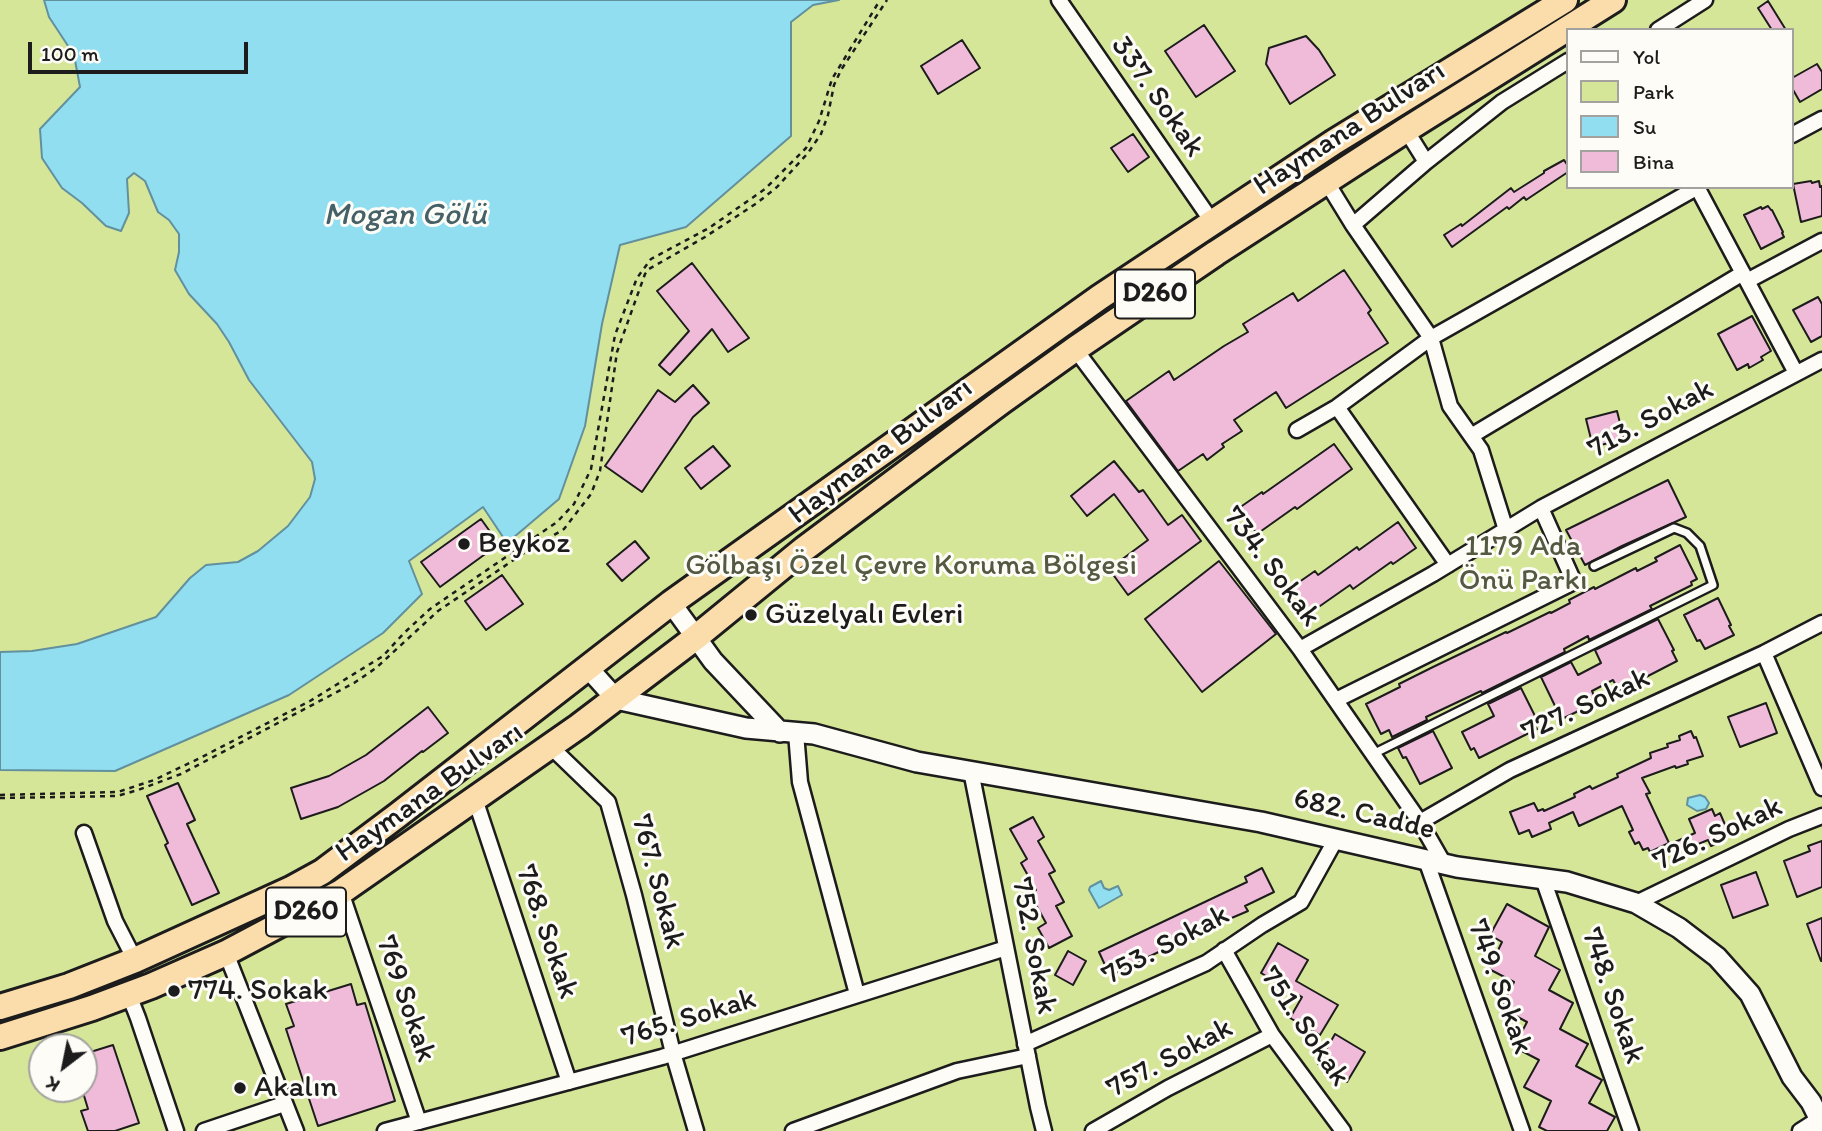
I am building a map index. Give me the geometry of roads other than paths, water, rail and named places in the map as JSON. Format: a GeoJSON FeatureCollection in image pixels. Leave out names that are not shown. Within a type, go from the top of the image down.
{"type":"FeatureCollection","features":[{"type":"Feature","properties":{"kind":"highway","name":"Haymana Bulvarı"},"geometry":{"type":"LineString","coordinates":[[0,1007],[69,986],[135,960],[272,898],[322,872],[671,603],[1100,297],[1334,142],[1564,0]]}},
{"type":"Feature","properties":{"kind":"highway","name":"Haymana Bulvarı"},"geometry":{"type":"LineString","coordinates":[[1583,25],[1612,0]]}},
{"type":"Feature","properties":{"kind":"highway","name":"Haymana Bulvarı"},"geometry":{"type":"LineString","coordinates":[[0,1037],[129,995],[226,953],[341,892],[616,699],[804,549],[1075,349],[1326,181],[1566,35]]}},
{"type":"Feature","properties":{"kind":"main road"},"geometry":{"type":"LineString","coordinates":[[671,603],[695,638],[735,687],[788,733]]}},
{"type":"Feature","properties":{"kind":"main road"},"geometry":{"type":"LineString","coordinates":[[589,668],[616,699]]}},
{"type":"Feature","properties":{"kind":"main road","name":"682. Cadde"},"geometry":{"type":"LineString","coordinates":[[616,699],[746,728],[814,734],[918,762],[1261,822],[1435,862],[1567,882],[1636,903],[1679,928],[1717,957],[1750,994],[1792,1077],[1811,1102],[1821,1122]]}},
{"type":"Feature","properties":{"kind":"street","name":"337. Sokak"},"geometry":{"type":"LineString","coordinates":[[1059,0],[1213,223]]}},
{"type":"Feature","properties":{"kind":"street"},"geometry":{"type":"LineString","coordinates":[[1661,28],[1704,0]]}},
{"type":"Feature","properties":{"kind":"street"},"geometry":{"type":"LineString","coordinates":[[1353,225],[1426,162],[1502,102],[1566,62]]}},
{"type":"Feature","properties":{"kind":"street"},"geometry":{"type":"LineString","coordinates":[[1794,134],[1822,119]]}},
{"type":"Feature","properties":{"kind":"street"},"geometry":{"type":"LineString","coordinates":[[1406,130],[1426,162]]}},
{"type":"Feature","properties":{"kind":"street"},"geometry":{"type":"LineString","coordinates":[[1326,181],[1431,338],[1450,406],[1480,450],[1506,530]]}},
{"type":"Feature","properties":{"kind":"street"},"geometry":{"type":"LineString","coordinates":[[1297,430],[1337,407],[1431,338],[1694,189]]}},
{"type":"Feature","properties":{"kind":"street"},"geometry":{"type":"LineString","coordinates":[[1699,189],[1796,373]]}},
{"type":"Feature","properties":{"kind":"street"},"geometry":{"type":"LineString","coordinates":[[1471,436],[1745,277],[1822,241]]}},
{"type":"Feature","properties":{"kind":"street","name":"734. Sokak"},"geometry":{"type":"LineString","coordinates":[[1075,349],[1300,649],[1420,822]]}},
{"type":"Feature","properties":{"kind":"street","name":"713. Sokak"},"geometry":{"type":"LineString","coordinates":[[1300,649],[1448,565],[1541,508],[1822,360]]}},
{"type":"Feature","properties":{"kind":"street"},"geometry":{"type":"LineString","coordinates":[[1337,407],[1448,565]]}},
{"type":"Feature","properties":{"kind":"street"},"geometry":{"type":"LineString","coordinates":[[1336,700],[1574,582],[1541,508]]}},
{"type":"Feature","properties":{"kind":"street","name":"727. Sokak"},"geometry":{"type":"LineString","coordinates":[[1420,822],[1510,770],[1764,653],[1822,623]]}},
{"type":"Feature","properties":{"kind":"street"},"geometry":{"type":"LineString","coordinates":[[1764,653],[1822,788]]}},
{"type":"Feature","properties":{"kind":"street"},"geometry":{"type":"LineString","coordinates":[[788,733],[857,994]]}},
{"type":"Feature","properties":{"kind":"street","name":"767. Sokak"},"geometry":{"type":"LineString","coordinates":[[551,747],[608,802],[696,1131]]}},
{"type":"Feature","properties":{"kind":"street","name":"752. Sokak"},"geometry":{"type":"LineString","coordinates":[[971,771],[1044,1131]]}},
{"type":"Feature","properties":{"kind":"street","name":"768. Sokak"},"geometry":{"type":"LineString","coordinates":[[474,799],[569,1082]]}},
{"type":"Feature","properties":{"kind":"street","name":"726. Sokak"},"geometry":{"type":"LineString","coordinates":[[1636,903],[1789,829],[1822,816]]}},
{"type":"Feature","properties":{"kind":"street"},"geometry":{"type":"LineString","coordinates":[[1420,822],[1435,862]]}},
{"type":"Feature","properties":{"kind":"street"},"geometry":{"type":"LineString","coordinates":[[84,833],[115,922],[135,960]]}},
{"type":"Feature","properties":{"kind":"street","name":"753. Sokak"},"geometry":{"type":"LineString","coordinates":[[793,1131],[957,1071],[1027,1050],[1206,962],[1301,902],[1336,839]]}},
{"type":"Feature","properties":{"kind":"street","name":"749. Sokak"},"geometry":{"type":"LineString","coordinates":[[1435,862],[1522,1131]]}},
{"type":"Feature","properties":{"kind":"street","name":"748. Sokak"},"geometry":{"type":"LineString","coordinates":[[1543,879],[1631,1131]]}},
{"type":"Feature","properties":{"kind":"street","name":"769 Sokak"},"geometry":{"type":"LineString","coordinates":[[341,892],[419,1122]]}},
{"type":"Feature","properties":{"kind":"street","name":"765. Sokak"},"geometry":{"type":"LineString","coordinates":[[385,1131],[673,1053],[1006,948]]}},
{"type":"Feature","properties":{"kind":"street","name":"751. Sokak"},"geometry":{"type":"LineString","coordinates":[[1224,950],[1272,1035],[1343,1131]]}},
{"type":"Feature","properties":{"kind":"street"},"geometry":{"type":"LineString","coordinates":[[226,953],[296,1131]]}},
{"type":"Feature","properties":{"kind":"street"},"geometry":{"type":"LineString","coordinates":[[129,995],[176,1131]]}},
{"type":"Feature","properties":{"kind":"street","name":"757. Sokak"},"geometry":{"type":"LineString","coordinates":[[1093,1131],[1168,1088],[1272,1035]]}},
{"type":"Feature","properties":{"kind":"street"},"geometry":{"type":"LineString","coordinates":[[204,1131],[284,1104]]}},
{"type":"Feature","properties":{"kind":"street"},"geometry":{"type":"LineString","coordinates":[[1800,1131],[1821,1122]]}},
{"type":"Feature","properties":{"kind":"lane"},"geometry":{"type":"LineString","coordinates":[[1373,754],[1713,585],[1700,546],[1687,533],[1674,527],[1594,566]]}},
{"type":"Feature","properties":{"kind":"water","name":"Mogan Gölü"},"geometry":{"type":"Polygon","coordinates":[[[44,0],[839,0],[813,5],[791,22],[791,136],[686,227],[620,245],[602,324],[585,426],[559,499],[507,543],[483,507],[409,561],[422,594],[383,633],[289,695],[115,771],[0,770],[0,652],[32,651],[77,644],[156,617],[190,578],[206,565],[238,562],[258,551],[288,526],[310,497],[315,479],[312,462],[249,380],[217,324],[189,294],[175,270],[179,234],[169,220],[158,212],[145,181],[134,173],[127,179],[129,213],[121,231],[106,226],[62,188],[42,158],[40,129],[80,87],[74,55],[49,17],[44,0]]]}},
{"type":"Feature","properties":{"kind":"water"},"geometry":{"type":"Polygon","coordinates":[[[1700,795],[1709,803],[1706,809],[1697,811],[1687,805],[1688,798],[1700,795]]]}},
{"type":"Feature","properties":{"kind":"water"},"geometry":{"type":"Polygon","coordinates":[[[1101,881],[1104,888],[1109,890],[1118,886],[1122,895],[1099,908],[1089,890],[1101,881]]]}},
{"type":"Feature","properties":{"kind":"place","name":"Beykoz"},"geometry":{"type":"Point","coordinates":[464,544]}},
{"type":"Feature","properties":{"kind":"place","name":"Güzelyalı Evleri"},"geometry":{"type":"Point","coordinates":[751,615]}},
{"type":"Feature","properties":{"kind":"place","name":"774. Sokak"},"geometry":{"type":"Point","coordinates":[174,991]}},
{"type":"Feature","properties":{"kind":"place","name":"Akalın"},"geometry":{"type":"Point","coordinates":[240,1088]}},
{"type":"Feature","properties":{"kind":"park label","name":"1179 Ada Önü Parkı"},"geometry":{"type":"Point","coordinates":[1523,564]}},
{"type":"Feature","properties":{"kind":"park label","name":"Gölbaşı Özel Çevre Koruma Bölgesi"},"geometry":{"type":"Point","coordinates":[911,566]}}]}
